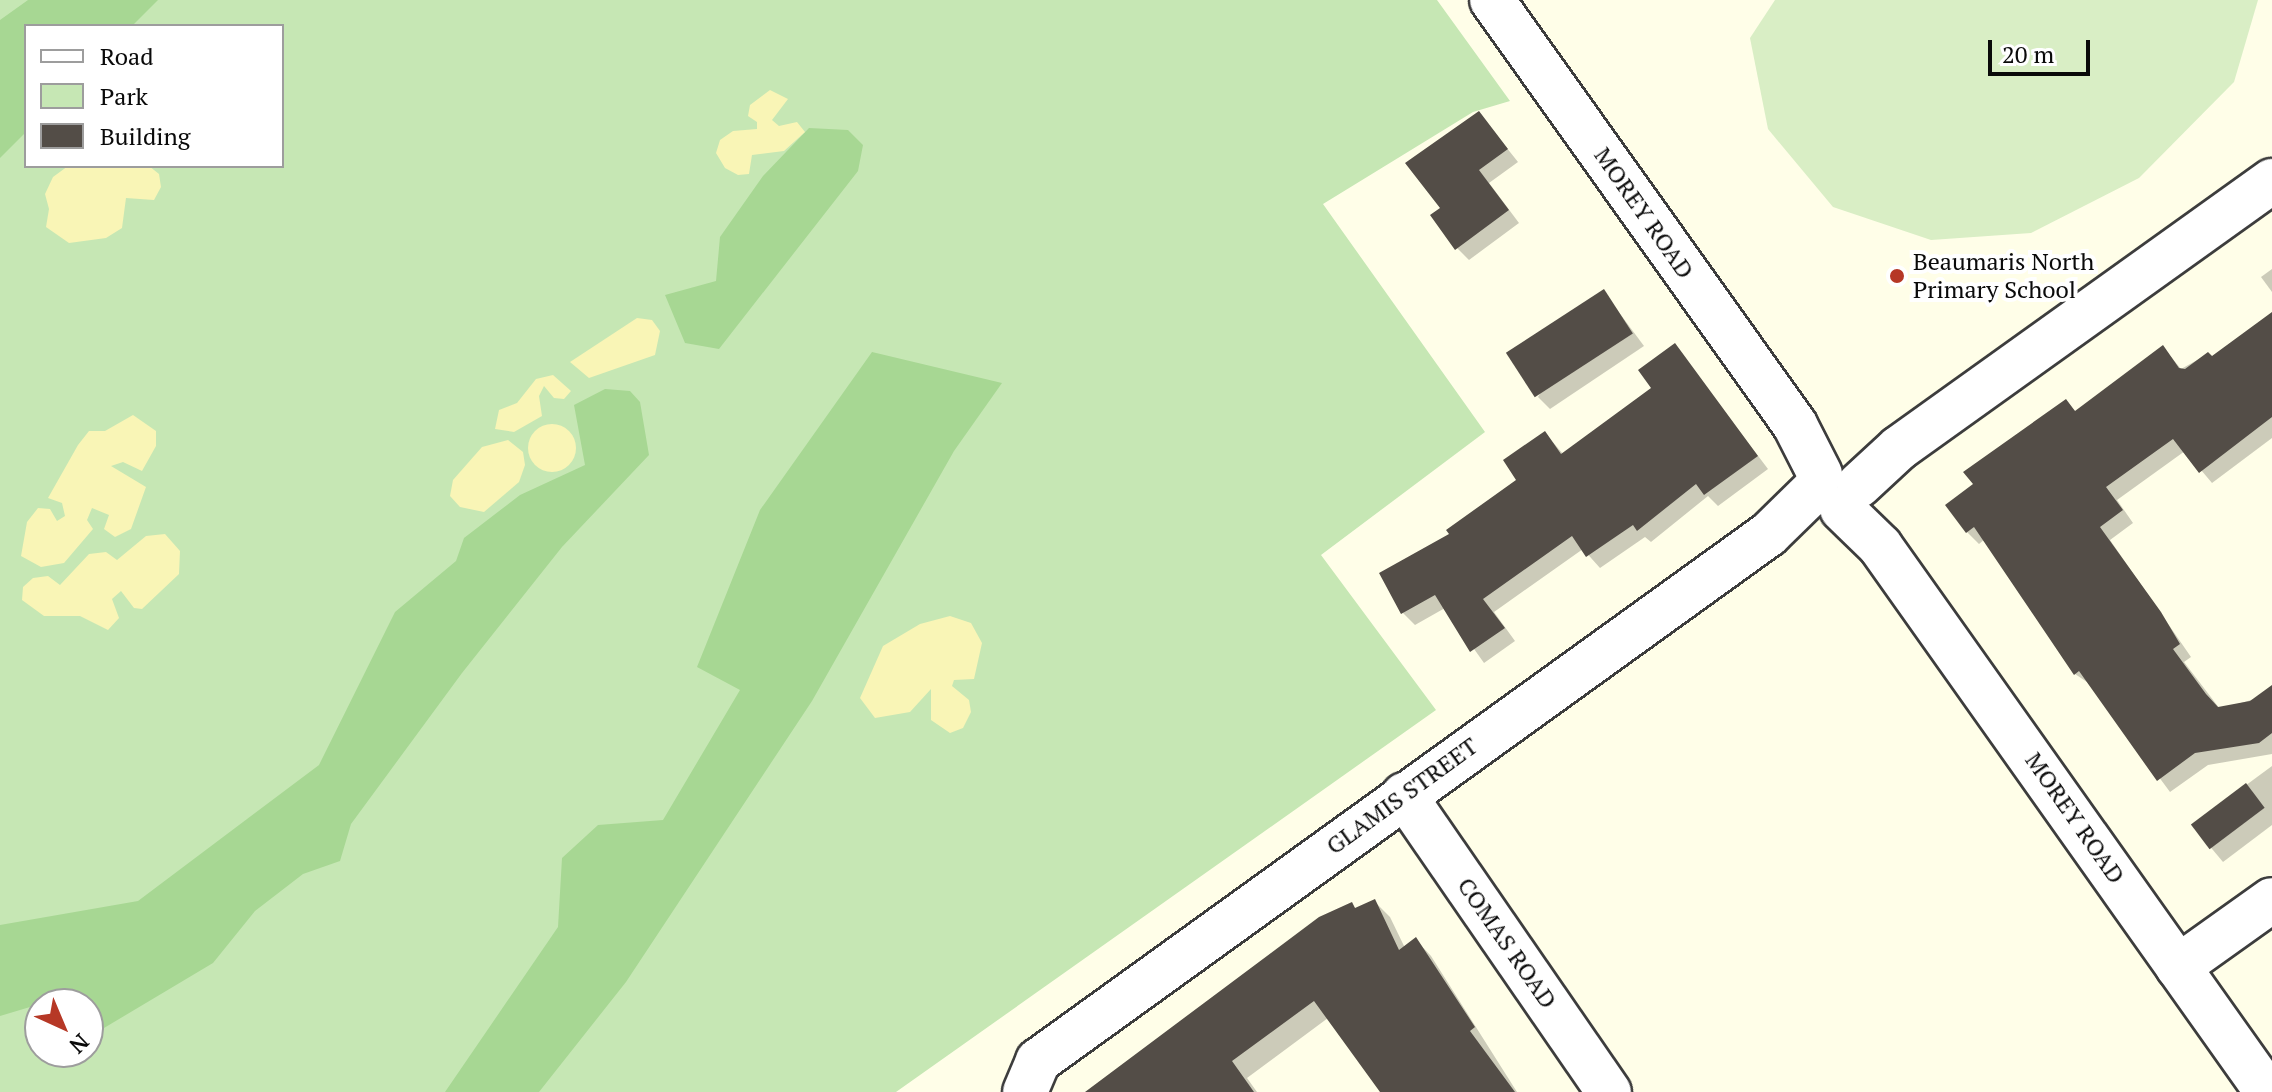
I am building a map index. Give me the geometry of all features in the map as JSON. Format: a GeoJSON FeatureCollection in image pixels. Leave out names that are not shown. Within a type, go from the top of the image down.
{"type":"FeatureCollection","features":[{"type":"Feature","properties":{"kind":"street","name":"MOREY ROAD"},"geometry":{"type":"LineString","coordinates":[[1504,4],[1838,487],[2267,1092]]}},
{"type":"Feature","properties":{"kind":"street","name":"GLAMIS STREET"},"geometry":{"type":"LineString","coordinates":[[1031,1077],[1404,795],[1769,534],[1899,448],[2272,181]]}},
{"type":"Feature","properties":{"kind":"street","name":"COMAS ROAD"},"geometry":{"type":"LineString","coordinates":[[1404,795],[1609,1092]]}},
{"type":"Feature","properties":{"kind":"street"},"geometry":{"type":"LineString","coordinates":[[2178,967],[2272,900]]}},
{"type":"Feature","properties":{"kind":"green space"},"geometry":{"type":"Polygon","coordinates":[[[0,0],[1437,0],[1510,101],[1473,112],[1323,204],[1485,432],[1321,555],[1436,710],[896,1092],[0,1092],[0,0]]]}},
{"type":"Feature","properties":{"kind":"green space"},"geometry":{"type":"Polygon","coordinates":[[[28,0],[158,0],[134,24],[24,24],[24,134],[0,158],[0,20],[28,0]]]}},
{"type":"Feature","properties":{"kind":"green space"},"geometry":{"type":"Polygon","coordinates":[[[1775,0],[2258,0],[2234,82],[2139,178],[2031,233],[1931,240],[1833,207],[1768,129],[1750,38],[1775,0]]]}},
{"type":"Feature","properties":{"kind":"green space"},"geometry":{"type":"Polygon","coordinates":[[[809,128],[848,130],[863,145],[858,171],[719,349],[685,343],[665,295],[716,281],[720,237],[763,176],[809,128]]]}},
{"type":"Feature","properties":{"kind":"green space"},"geometry":{"type":"Polygon","coordinates":[[[872,352],[1002,383],[954,451],[812,701],[626,982],[539,1092],[445,1092],[558,927],[562,858],[598,825],[663,820],[740,690],[697,667],[760,510],[872,352]]]}},
{"type":"Feature","properties":{"kind":"green space"},"geometry":{"type":"Polygon","coordinates":[[[605,389],[630,391],[640,402],[649,455],[562,547],[462,673],[351,824],[340,861],[303,874],[255,911],[213,963],[104,1028],[104,988],[24,988],[24,1009],[0,1016],[0,925],[138,901],[319,765],[395,612],[456,561],[464,538],[520,495],[585,465],[574,405],[605,389]]]}},
{"type":"Feature","properties":{"kind":"sand"},"geometry":{"type":"Polygon","coordinates":[[[770,90],[788,99],[772,120],[779,126],[797,122],[805,132],[784,151],[752,155],[749,174],[738,175],[725,168],[716,153],[720,140],[733,131],[757,129],[757,122],[748,116],[750,105],[770,90]]]}},
{"type":"Feature","properties":{"kind":"sand"},"geometry":{"type":"Polygon","coordinates":[[[65,168],[152,168],[159,174],[161,187],[154,200],[126,198],[122,228],[106,238],[69,243],[46,227],[49,209],[45,194],[53,177],[65,168]]]}},
{"type":"Feature","properties":{"kind":"sand"},"geometry":{"type":"Polygon","coordinates":[[[637,318],[652,320],[660,331],[655,355],[589,378],[570,362],[637,318]]]}},
{"type":"Feature","properties":{"kind":"sand"},"geometry":{"type":"Polygon","coordinates":[[[553,375],[571,391],[564,399],[554,398],[544,386],[539,396],[542,416],[514,432],[495,429],[499,410],[517,403],[536,379],[553,375]]]}},
{"type":"Feature","properties":{"kind":"sand"},"geometry":{"type":"Polygon","coordinates":[[[133,415],[156,431],[156,446],[142,471],[123,462],[111,466],[146,487],[131,529],[115,537],[104,529],[109,515],[92,508],[87,520],[93,529],[64,563],[41,567],[21,556],[27,522],[38,508],[50,509],[57,521],[65,516],[62,503],[48,498],[89,431],[105,431],[133,415]]]}},
{"type":"Feature","properties":{"kind":"sand"},"geometry":{"type":"Polygon","coordinates":[[[552,424],[569,431],[576,448],[569,465],[552,472],[535,465],[528,448],[535,431],[552,424]]]}},
{"type":"Feature","properties":{"kind":"sand"},"geometry":{"type":"Polygon","coordinates":[[[508,440],[523,452],[525,465],[519,482],[484,512],[460,507],[450,496],[453,480],[482,447],[508,440]]]}},
{"type":"Feature","properties":{"kind":"sand"},"geometry":{"type":"Polygon","coordinates":[[[165,534],[180,551],[179,574],[142,609],[134,608],[121,591],[112,599],[119,618],[108,630],[80,616],[44,616],[22,600],[23,587],[33,578],[48,576],[60,585],[89,554],[106,552],[117,560],[146,536],[165,534]]]}},
{"type":"Feature","properties":{"kind":"sand"},"geometry":{"type":"Polygon","coordinates":[[[950,616],[971,623],[982,643],[974,679],[954,680],[952,686],[969,700],[971,712],[963,728],[950,733],[931,720],[931,689],[910,712],[875,718],[860,698],[883,646],[920,624],[950,616]]]}},
{"type":"Feature","properties":{"kind":"building"},"geometry":{"type":"Polygon","coordinates":[[[1479,111],[1508,149],[1479,170],[1509,210],[1455,250],[1430,215],[1440,208],[1405,163],[1479,111]]]}},
{"type":"Feature","properties":{"kind":"building"},"geometry":{"type":"Polygon","coordinates":[[[1604,289],[1633,333],[1535,397],[1506,353],[1604,289]]]}},
{"type":"Feature","properties":{"kind":"building"},"geometry":{"type":"Polygon","coordinates":[[[2272,312],[2272,417],[2199,473],[2173,439],[2106,487],[2123,510],[2100,527],[2161,612],[2180,644],[2173,649],[2206,694],[2218,707],[2250,701],[2272,685],[2272,733],[2259,743],[2195,753],[2157,781],[2079,671],[2074,675],[1974,527],[1966,533],[1945,505],[1973,484],[1963,472],[2066,399],[2075,411],[2163,345],[2179,368],[2185,369],[2208,352],[2212,356],[2272,312]]]}},
{"type":"Feature","properties":{"kind":"building"},"geometry":{"type":"Polygon","coordinates":[[[1675,343],[1758,456],[1704,495],[1696,484],[1637,531],[1633,525],[1586,557],[1572,536],[1483,599],[1505,628],[1470,652],[1435,595],[1401,614],[1379,573],[1449,534],[1446,530],[1516,480],[1503,460],[1545,431],[1561,454],[1651,388],[1638,370],[1675,343]]]}},
{"type":"Feature","properties":{"kind":"building"},"geometry":{"type":"Polygon","coordinates":[[[2246,783],[2265,808],[2210,849],[2191,825],[2246,783]]]}},
{"type":"Feature","properties":{"kind":"building"},"geometry":{"type":"Polygon","coordinates":[[[1375,899],[1399,950],[1416,937],[1475,1027],[1470,1031],[1515,1092],[1380,1092],[1314,1001],[1232,1061],[1254,1092],[1085,1092],[1319,917],[1352,902],[1355,908],[1375,899]]]}},
{"type":"Feature","properties":{"kind":"place","name":"Beaumaris North Primary School"},"geometry":{"type":"Point","coordinates":[1897,276]}}]}
